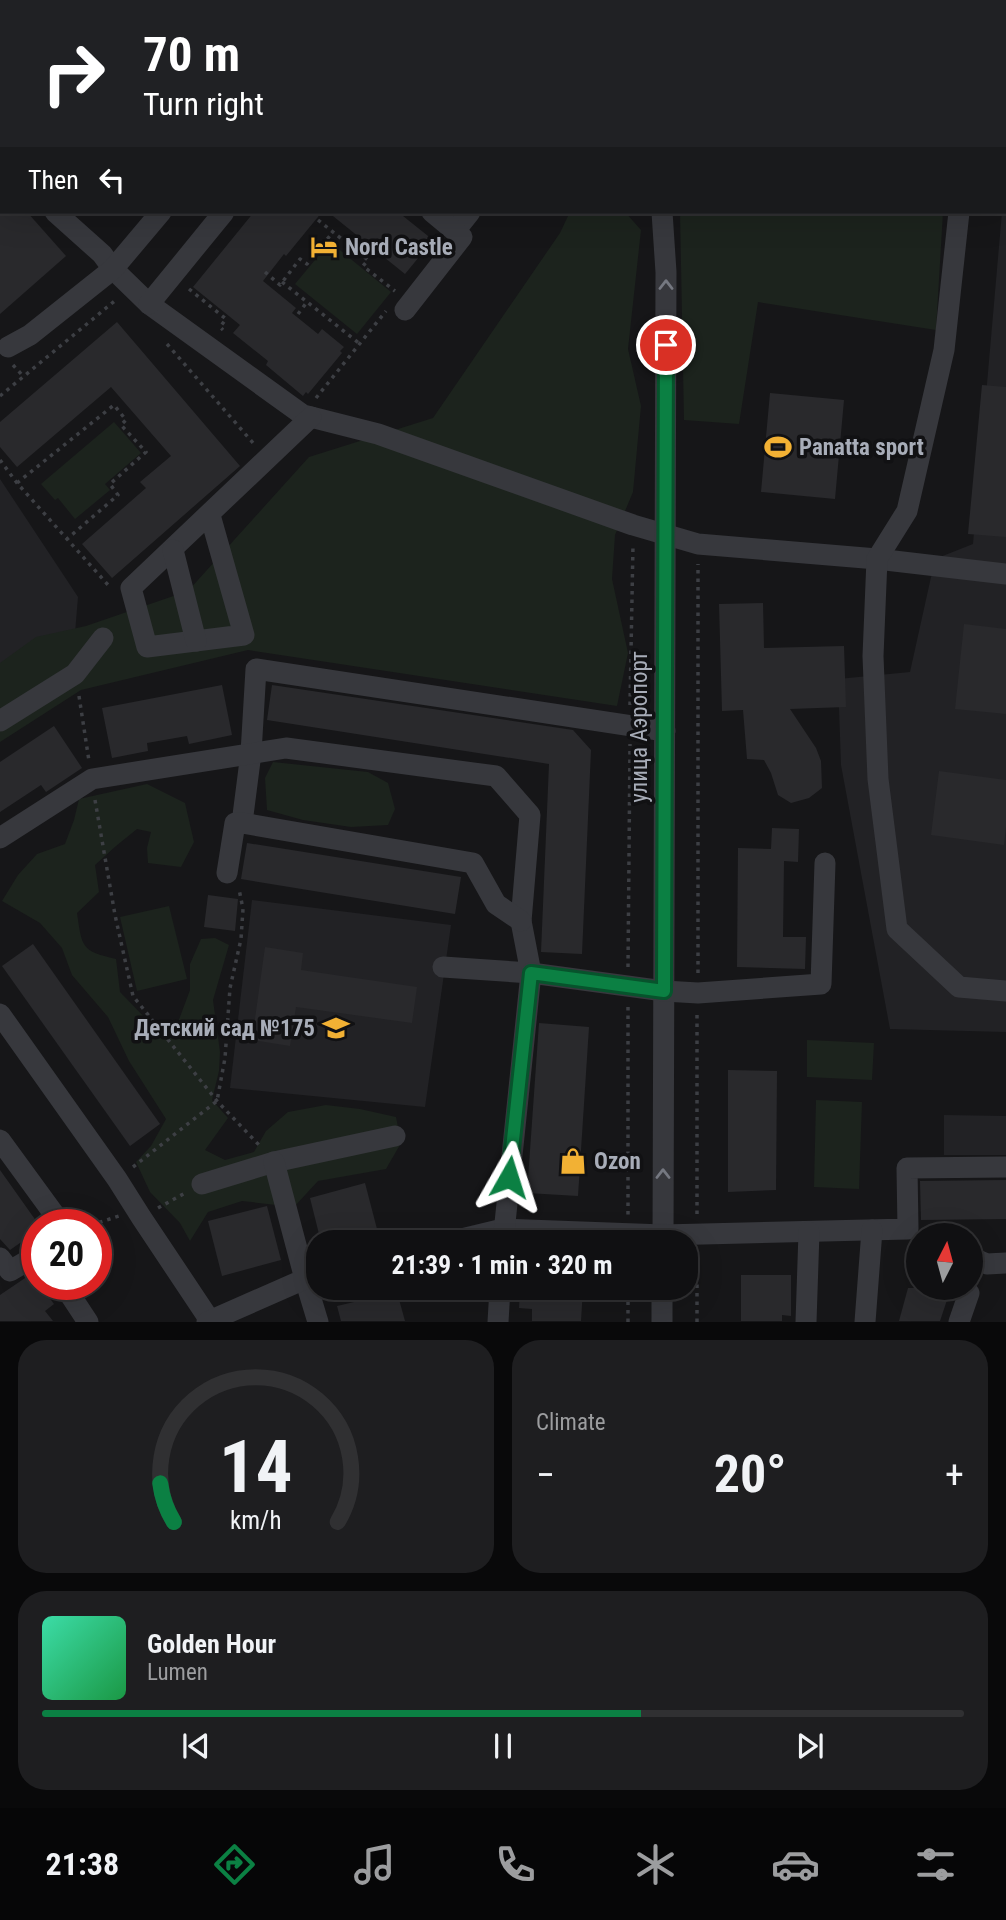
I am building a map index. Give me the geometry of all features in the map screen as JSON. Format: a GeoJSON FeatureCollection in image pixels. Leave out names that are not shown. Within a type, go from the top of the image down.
{"type":"FeatureCollection","features":[{"type":"Feature","properties":{"kind":"street"},"geometry":{"type":"LineString","coordinates":[[57,214],[102,254],[113,269],[149,304],[305,415],[378,433],[633,525],[698,544],[877,559],[1006,574]]}},
{"type":"Feature","properties":{"kind":"street"},"geometry":{"type":"LineString","coordinates":[[8,347],[30,335],[113,269],[159,214]]}},
{"type":"Feature","properties":{"kind":"street"},"geometry":{"type":"LineString","coordinates":[[149,304],[222,214]]}},
{"type":"Feature","properties":{"kind":"street"},"geometry":{"type":"LineString","coordinates":[[399,303],[462,237],[434,214]]}},
{"type":"Feature","properties":{"kind":"street"},"geometry":{"type":"LineString","coordinates":[[455,231],[468,214]]}},
{"type":"Feature","properties":{"kind":"street","name":"улица Аэропорт"},"geometry":{"type":"LineString","coordinates":[[662,214],[666,272],[663,1230]]}},
{"type":"Feature","properties":{"kind":"street"},"geometry":{"type":"LineString","coordinates":[[959,214],[944,350],[907,511],[877,559],[873,656],[878,779],[897,929],[959,987],[1006,991]]}},
{"type":"Feature","properties":{"kind":"street"},"geometry":{"type":"LineString","coordinates":[[210,515],[244,635],[147,647],[131,588],[210,515],[305,415]]}},
{"type":"Feature","properties":{"kind":"street"},"geometry":{"type":"LineString","coordinates":[[173,550],[196,641]]}},
{"type":"Feature","properties":{"kind":"street"},"geometry":{"type":"LineString","coordinates":[[0,721],[75,674],[103,638]]}},
{"type":"Feature","properties":{"kind":"street"},"geometry":{"type":"LineString","coordinates":[[242,823],[251,753],[256,669],[665,731]]}},
{"type":"Feature","properties":{"kind":"street"},"geometry":{"type":"LineString","coordinates":[[0,838],[92,779],[286,748],[496,776],[530,814],[521,921],[531,973],[504,1230]]}},
{"type":"Feature","properties":{"kind":"street"},"geometry":{"type":"LineString","coordinates":[[227,873],[235,823],[242,823],[473,863],[496,904],[521,921]]}},
{"type":"Feature","properties":{"kind":"street"},"geometry":{"type":"LineString","coordinates":[[443,968],[531,973],[698,993],[821,984],[825,863]]}},
{"type":"Feature","properties":{"kind":"street"},"geometry":{"type":"LineString","coordinates":[[0,1014],[117,1180],[208,1320],[306,1280]]}},
{"type":"Feature","properties":{"kind":"street"},"geometry":{"type":"LineString","coordinates":[[202,1184],[274,1162],[395,1136]]}},
{"type":"Feature","properties":{"kind":"street"},"geometry":{"type":"LineString","coordinates":[[0,1140],[50,1209]]}},
{"type":"Feature","properties":{"kind":"street"},"geometry":{"type":"LineString","coordinates":[[274,1162],[306,1260]]}},
{"type":"Feature","properties":{"kind":"street"},"geometry":{"type":"LineString","coordinates":[[915,1223],[907,1168],[1006,1167]]}},
{"type":"Feature","properties":{"kind":"street"},"geometry":{"type":"LineString","coordinates":[[865,1321],[872,1230]]}},
{"type":"Feature","properties":{"kind":"street"},"geometry":{"type":"LineString","coordinates":[[698,1235],[808,1231],[906,1232]]}},
{"type":"Feature","properties":{"kind":"street"},"geometry":{"type":"LineString","coordinates":[[806,1321],[808,1231]]}},
{"type":"Feature","properties":{"kind":"street"},"geometry":{"type":"LineString","coordinates":[[0,1258],[10,1271],[21,1264]]}},
{"type":"Feature","properties":{"kind":"street"},"geometry":{"type":"LineString","coordinates":[[984,1263],[1006,1263]]}},
{"type":"Feature","properties":{"kind":"street"},"geometry":{"type":"LineString","coordinates":[[74,1300],[88,1321]]}},
{"type":"Feature","properties":{"kind":"street"},"geometry":{"type":"LineString","coordinates":[[315,1300],[318,1321]]}},
{"type":"Feature","properties":{"kind":"street"},"geometry":{"type":"LineString","coordinates":[[498,1321],[499,1300]]}},
{"type":"Feature","properties":{"kind":"street"},"geometry":{"type":"LineString","coordinates":[[662,1300],[662,1321]]}},
{"type":"Feature","properties":{"kind":"street"},"geometry":{"type":"LineString","coordinates":[[960,1321],[967,1300]]}},
{"type":"Feature","properties":{"kind":"path"},"geometry":{"type":"LineString","coordinates":[[305,415],[360,344],[399,303],[363,266],[368,260],[318,220]]}},
{"type":"Feature","properties":{"kind":"path"},"geometry":{"type":"LineString","coordinates":[[265,272],[280,285],[300,259],[307,264],[333,232]]}},
{"type":"Feature","properties":{"kind":"path"},"geometry":{"type":"LineString","coordinates":[[282,282],[360,344]]}},
{"type":"Feature","properties":{"kind":"path"},"geometry":{"type":"LineString","coordinates":[[0,396],[123,294]]}},
{"type":"Feature","properties":{"kind":"path"},"geometry":{"type":"LineString","coordinates":[[299,314],[307,302]]}},
{"type":"Feature","properties":{"kind":"path"},"geometry":{"type":"LineString","coordinates":[[164,340],[260,451]]}},
{"type":"Feature","properties":{"kind":"path"},"geometry":{"type":"LineString","coordinates":[[17,483],[114,405],[126,420],[121,425],[146,453],[110,485],[118,495],[67,539]]}},
{"type":"Feature","properties":{"kind":"path"},"geometry":{"type":"LineString","coordinates":[[0,460],[17,483],[109,586],[120,577]]}},
{"type":"Feature","properties":{"kind":"path"},"geometry":{"type":"LineString","coordinates":[[628,1230],[633,525]]}},
{"type":"Feature","properties":{"kind":"path"},"geometry":{"type":"LineString","coordinates":[[697,1230],[698,544]]}},
{"type":"Feature","properties":{"kind":"path"},"geometry":{"type":"LineString","coordinates":[[75,674],[115,915],[133,996],[217,1101],[274,1162]]}},
{"type":"Feature","properties":{"kind":"path"},"geometry":{"type":"LineString","coordinates":[[117,1180],[217,1101],[225,1058],[230,988],[241,939],[243,909],[239,890],[227,873]]}},
{"type":"Feature","properties":{"kind":"path"},"geometry":{"type":"LineString","coordinates":[[112,1220],[139,1214],[202,1184]]}},
{"type":"Feature","properties":{"kind":"path"},"geometry":{"type":"LineString","coordinates":[[628,1300],[628,1321]]}},
{"type":"Feature","properties":{"kind":"path"},"geometry":{"type":"LineString","coordinates":[[697,1300],[697,1321]]}},
{"type":"Feature","properties":{"kind":"shaded area"},"geometry":{"type":"Polygon","coordinates":[[[564,214],[627,214],[641,230],[628,349],[641,406],[633,492],[615,535],[612,579],[628,653],[617,706],[248,650],[81,690],[0,742],[0,663],[36,637],[86,626],[188,591],[309,457],[433,418],[560,233],[568,216],[564,214]]]}},
{"type":"Feature","properties":{"kind":"shaded area"},"geometry":{"type":"Polygon","coordinates":[[[680,214],[943,214],[936,330],[758,302],[739,424],[684,420],[680,214]]]}},
{"type":"Feature","properties":{"kind":"shaded area"},"geometry":{"type":"Polygon","coordinates":[[[1002,214],[1006,214],[1006,1032],[890,1029],[841,765],[838,679],[910,672],[935,559],[973,544],[1002,214]]]}},
{"type":"Feature","properties":{"kind":"shaded area"},"geometry":{"type":"Polygon","coordinates":[[[330,242],[391,292],[357,334],[295,284],[330,242]]]}},
{"type":"Feature","properties":{"kind":"shaded area"},"geometry":{"type":"Polygon","coordinates":[[[114,422],[141,453],[105,484],[110,490],[75,519],[58,498],[55,500],[41,484],[114,422]]]}},
{"type":"Feature","properties":{"kind":"shaded area"},"geometry":{"type":"Polygon","coordinates":[[[0,479],[78,597],[73,657],[0,699],[0,479]]]}},
{"type":"Feature","properties":{"kind":"shaded area"},"geometry":{"type":"Polygon","coordinates":[[[273,762],[368,772],[388,783],[395,809],[388,825],[351,827],[303,820],[267,810],[265,778],[273,762]]]}},
{"type":"Feature","properties":{"kind":"shaded area"},"geometry":{"type":"Polygon","coordinates":[[[147,784],[185,803],[194,842],[181,867],[148,863],[147,848],[151,832],[137,829],[95,865],[99,892],[77,913],[85,946],[96,953],[116,959],[120,992],[151,1024],[174,1033],[190,990],[190,964],[201,939],[215,938],[229,945],[213,1000],[220,1052],[219,1071],[212,1100],[228,1118],[205,1150],[225,1160],[254,1152],[266,1131],[288,1112],[326,1105],[396,1117],[401,1143],[386,1169],[318,1181],[294,1207],[242,1201],[208,1212],[190,1241],[180,1223],[150,1192],[136,1162],[151,1146],[166,1119],[129,1061],[108,1017],[72,975],[62,948],[40,923],[2,901],[18,875],[37,854],[65,844],[79,799],[147,784]]]}},
{"type":"Feature","properties":{"kind":"shaded area","name":"Детский сад №175"},"geometry":{"type":"Polygon","coordinates":[[[252,900],[451,925],[425,1107],[230,1088],[252,900]]]}},
{"type":"Feature","properties":{"kind":"shaded area"},"geometry":{"type":"Polygon","coordinates":[[[169,906],[187,979],[137,991],[120,917],[169,906]]]}},
{"type":"Feature","properties":{"kind":"shaded area"},"geometry":{"type":"Polygon","coordinates":[[[807,1040],[874,1043],[872,1080],[807,1077],[807,1040]]]}},
{"type":"Feature","properties":{"kind":"shaded area"},"geometry":{"type":"Polygon","coordinates":[[[816,1100],[862,1102],[859,1189],[814,1187],[816,1100]]]}},
{"type":"Feature","properties":{"kind":"shaded area"},"geometry":{"type":"Polygon","coordinates":[[[944,1115],[1006,1116],[1006,1155],[944,1155],[944,1115]]]}},
{"type":"Feature","properties":{"kind":"building"},"geometry":{"type":"Polygon","coordinates":[[[0,214],[29,214],[66,256],[0,314],[0,214]]]}},
{"type":"Feature","properties":{"kind":"building"},"geometry":{"type":"Polygon","coordinates":[[[252,214],[320,214],[263,281],[296,308],[292,313],[318,334],[322,329],[344,347],[340,351],[342,353],[308,394],[306,392],[303,396],[266,365],[268,361],[233,333],[240,325],[193,287],[252,214]]]}},
{"type":"Feature","properties":{"kind":"building"},"geometry":{"type":"Polygon","coordinates":[[[330,214],[400,214],[433,240],[405,274],[330,214]]]}},
{"type":"Feature","properties":{"kind":"building"},"geometry":{"type":"Polygon","coordinates":[[[117,322],[240,466],[112,578],[82,544],[146,488],[140,482],[171,456],[111,387],[17,467],[0,447],[0,422],[117,322]]]}},
{"type":"Feature","properties":{"kind":"building"},"geometry":{"type":"Polygon","coordinates":[[[982,385],[1006,387],[1006,537],[968,534],[982,385]]]}},
{"type":"Feature","properties":{"kind":"building"},"geometry":{"type":"Polygon","coordinates":[[[770,393],[844,400],[835,499],[761,492],[770,393]]]}},
{"type":"Feature","properties":{"kind":"building"},"geometry":{"type":"Polygon","coordinates":[[[763,603],[764,648],[844,646],[846,707],[790,709],[816,748],[821,761],[822,788],[809,798],[791,803],[778,795],[764,760],[747,759],[743,710],[722,711],[719,604],[763,603]]]}},
{"type":"Feature","properties":{"kind":"building"},"geometry":{"type":"Polygon","coordinates":[[[964,624],[1006,629],[1006,714],[955,709],[964,624]]]}},
{"type":"Feature","properties":{"kind":"building"},"geometry":{"type":"Polygon","coordinates":[[[222,685],[232,735],[189,744],[187,736],[147,743],[148,751],[112,758],[102,708],[222,685]]]}},
{"type":"Feature","properties":{"kind":"building"},"geometry":{"type":"Polygon","coordinates":[[[272,685],[573,730],[591,750],[582,954],[541,952],[549,764],[267,720],[272,685]]]}},
{"type":"Feature","properties":{"kind":"building"},"geometry":{"type":"Polygon","coordinates":[[[54,726],[82,768],[46,792],[41,785],[0,812],[0,762],[54,726]]]}},
{"type":"Feature","properties":{"kind":"building"},"geometry":{"type":"Polygon","coordinates":[[[939,771],[1006,780],[1004,845],[931,835],[939,771]]]}},
{"type":"Feature","properties":{"kind":"building"},"geometry":{"type":"Polygon","coordinates":[[[772,828],[799,829],[798,862],[784,861],[783,937],[806,937],[805,969],[737,967],[738,848],[771,849],[772,828]]]}},
{"type":"Feature","properties":{"kind":"building"},"geometry":{"type":"Polygon","coordinates":[[[247,843],[461,877],[455,914],[241,879],[247,843]]]}},
{"type":"Feature","properties":{"kind":"building"},"geometry":{"type":"Polygon","coordinates":[[[208,895],[238,899],[235,931],[204,927],[208,895]]]}},
{"type":"Feature","properties":{"kind":"building"},"geometry":{"type":"Polygon","coordinates":[[[33,944],[160,1124],[130,1146],[2,966],[33,944]]]}},
{"type":"Feature","properties":{"kind":"building"},"geometry":{"type":"Polygon","coordinates":[[[265,947],[303,953],[301,970],[417,987],[412,1023],[296,1007],[290,1046],[252,1040],[265,947]]]}},
{"type":"Feature","properties":{"kind":"building"},"geometry":{"type":"Polygon","coordinates":[[[539,1023],[589,1027],[578,1196],[527,1193],[539,1023]]]}},
{"type":"Feature","properties":{"kind":"building"},"geometry":{"type":"Polygon","coordinates":[[[728,1070],[777,1071],[776,1190],[728,1192],[728,1070]]]}},
{"type":"Feature","properties":{"kind":"building"},"geometry":{"type":"Polygon","coordinates":[[[0,1170],[28,1209],[21,1209],[21,1242],[10,1250],[0,1239],[0,1170]]]}},
{"type":"Feature","properties":{"kind":"building"},"geometry":{"type":"Polygon","coordinates":[[[1006,1180],[1006,1219],[921,1220],[920,1181],[1006,1180]]]}},
{"type":"Feature","properties":{"kind":"building"},"geometry":{"type":"Polygon","coordinates":[[[365,1183],[377,1229],[318,1230],[310,1198],[365,1183]]]}},
{"type":"Feature","properties":{"kind":"building"},"geometry":{"type":"Polygon","coordinates":[[[267,1206],[281,1260],[222,1276],[208,1221],[267,1206]]]}},
{"type":"Feature","properties":{"kind":"building"},"geometry":{"type":"Polygon","coordinates":[[[741,1275],[791,1275],[791,1316],[782,1315],[782,1321],[741,1321],[741,1275]]]}},
{"type":"Feature","properties":{"kind":"building"},"geometry":{"type":"Polygon","coordinates":[[[21,1281],[21,1300],[51,1300],[54,1304],[45,1311],[53,1321],[0,1321],[0,1295],[21,1281]]]}},
{"type":"Feature","properties":{"kind":"building"},"geometry":{"type":"Polygon","coordinates":[[[906,1295],[906,1300],[947,1300],[940,1321],[899,1321],[906,1295]]]}},
{"type":"Feature","properties":{"kind":"building"},"geometry":{"type":"Polygon","coordinates":[[[363,1300],[399,1300],[405,1321],[341,1321],[337,1306],[363,1300]]]}},
{"type":"Feature","properties":{"kind":"building"},"geometry":{"type":"Polygon","coordinates":[[[519,1300],[582,1300],[581,1321],[532,1321],[532,1309],[519,1308],[519,1300]]]}},
{"type":"Feature","properties":{"kind":"place","name":"Nord Castle"},"geometry":{"type":"Point","coordinates":[324,247]}},
{"type":"Feature","properties":{"kind":"place","name":"Panatta sport"},"geometry":{"type":"Point","coordinates":[778,447]}},
{"type":"Feature","properties":{"kind":"place","name":"Детский сад №175"},"geometry":{"type":"Point","coordinates":[336,1028]}},
{"type":"Feature","properties":{"kind":"place","name":"Ozon"},"geometry":{"type":"Point","coordinates":[573,1161]}},
{"type":"Feature","properties":{"kind":"route"},"geometry":{"type":"LineString","coordinates":[[509,1177],[531,973],[664,991],[666,345]]}}]}
